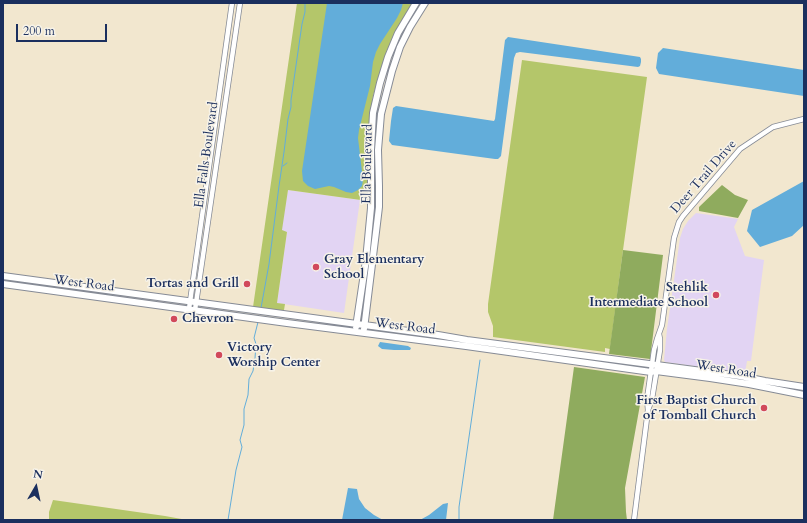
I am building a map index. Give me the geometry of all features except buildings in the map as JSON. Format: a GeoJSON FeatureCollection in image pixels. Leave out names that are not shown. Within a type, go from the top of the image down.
{"type":"FeatureCollection","features":[{"type":"Feature","properties":{"kind":"main road","name":"Ella Boulevard"},"geometry":{"type":"LineString","coordinates":[[355,332],[366,260],[371,207],[372,123],[375,104],[388,57],[403,24],[416,3]]}},
{"type":"Feature","properties":{"kind":"main road","name":"Ella Boulevard"},"geometry":{"type":"LineString","coordinates":[[363,333],[379,207],[378,150],[382,105],[396,59],[405,37],[425,3]]}},
{"type":"Feature","properties":{"kind":"main road"},"geometry":{"type":"LineString","coordinates":[[380,83],[388,85]]}},
{"type":"Feature","properties":{"kind":"main road"},"geometry":{"type":"LineString","coordinates":[[371,207],[379,207]]}},
{"type":"Feature","properties":{"kind":"main road"},"geometry":{"type":"LineString","coordinates":[[366,260],[373,261]]}},
{"type":"Feature","properties":{"kind":"main road","name":"West Road"},"geometry":{"type":"LineString","coordinates":[[3,276],[438,335],[466,343],[510,352],[605,366],[654,368],[711,375],[764,384],[804,394]]}},
{"type":"Feature","properties":{"kind":"main road","name":"West Road"},"geometry":{"type":"LineString","coordinates":[[3,284],[363,333],[466,343],[511,345],[606,358],[654,368]]}},
{"type":"Feature","properties":{"kind":"main road"},"geometry":{"type":"LineString","coordinates":[[79,295],[80,287]]}},
{"type":"Feature","properties":{"kind":"main road"},"geometry":{"type":"LineString","coordinates":[[130,293],[130,301]]}},
{"type":"Feature","properties":{"kind":"main road"},"geometry":{"type":"LineString","coordinates":[[510,352],[511,345]]}},
{"type":"Feature","properties":{"kind":"main road"},"geometry":{"type":"LineString","coordinates":[[605,366],[606,358]]}},
{"type":"Feature","properties":{"kind":"main road","name":"West Road"},"geometry":{"type":"LineString","coordinates":[[764,384],[804,387]]}},
{"type":"Feature","properties":{"kind":"street","name":"Ella Falls Boulevard"},"geometry":{"type":"LineString","coordinates":[[192,309],[190,301],[232,3]]}},
{"type":"Feature","properties":{"kind":"street","name":"Ella Falls Boulevard"},"geometry":{"type":"LineString","coordinates":[[192,309],[196,302],[240,3]]}},
{"type":"Feature","properties":{"kind":"street"},"geometry":{"type":"LineString","coordinates":[[224,54],[232,55]]}},
{"type":"Feature","properties":{"kind":"street"},"geometry":{"type":"LineString","coordinates":[[215,119],[223,120]]}},
{"type":"Feature","properties":{"kind":"street","name":"Deer Trail Drive"},"geometry":{"type":"LineString","coordinates":[[634,520],[648,410],[652,399],[654,368],[660,339],[659,334],[662,325],[676,230],[683,216],[740,149],[773,127],[804,119]]}},
{"type":"Feature","properties":{"kind":"shaded area","name":"Gray Elementary School"},"geometry":{"type":"Polygon","coordinates":[[[288,190],[360,200],[344,313],[277,303],[287,232],[281,231],[288,190]]]}},
{"type":"Feature","properties":{"kind":"shaded area","name":"Stehlik Intermediate School"},"geometry":{"type":"Polygon","coordinates":[[[696,213],[738,219],[734,227],[745,256],[764,260],[751,361],[747,361],[745,373],[665,362],[664,360],[680,238],[688,221],[696,213]]]}},
{"type":"Feature","properties":{"kind":"green space"},"geometry":{"type":"Polygon","coordinates":[[[297,3],[412,3],[394,34],[386,53],[373,96],[367,145],[368,201],[288,190],[282,230],[287,232],[277,303],[285,304],[283,311],[253,307],[297,3]]]}},
{"type":"Feature","properties":{"kind":"green space"},"geometry":{"type":"Polygon","coordinates":[[[522,60],[647,77],[610,349],[605,348],[605,352],[493,337],[493,326],[488,312],[488,304],[522,60]]]}},
{"type":"Feature","properties":{"kind":"green space"},"geometry":{"type":"Polygon","coordinates":[[[722,185],[735,195],[748,200],[738,218],[699,211],[699,207],[722,185]]]}},
{"type":"Feature","properties":{"kind":"green space"},"geometry":{"type":"Polygon","coordinates":[[[623,250],[663,255],[650,359],[609,354],[623,250]]]}},
{"type":"Feature","properties":{"kind":"green space"},"geometry":{"type":"Polygon","coordinates":[[[574,367],[645,377],[625,488],[627,520],[553,520],[574,367]]]}},
{"type":"Feature","properties":{"kind":"green space"},"geometry":{"type":"Polygon","coordinates":[[[53,500],[187,520],[49,520],[49,512],[53,500]]]}},
{"type":"Feature","properties":{"kind":"water"},"geometry":{"type":"Polygon","coordinates":[[[327,3],[403,3],[397,18],[380,44],[373,62],[370,86],[358,138],[363,180],[362,186],[352,193],[329,186],[315,189],[308,186],[303,181],[302,171],[327,3]]]}},
{"type":"Feature","properties":{"kind":"water"},"geometry":{"type":"Polygon","coordinates":[[[508,37],[640,57],[641,62],[640,66],[638,67],[520,52],[516,53],[514,58],[501,156],[498,159],[392,145],[389,141],[391,121],[393,108],[396,106],[494,121],[505,40],[508,37]]]}},
{"type":"Feature","properties":{"kind":"water"},"geometry":{"type":"Polygon","coordinates":[[[663,48],[804,70],[804,96],[659,74],[656,68],[658,53],[663,48]]]}},
{"type":"Feature","properties":{"kind":"water"},"geometry":{"type":"Polygon","coordinates":[[[804,181],[804,225],[792,236],[760,247],[747,231],[752,210],[804,181]]]}},
{"type":"Feature","properties":{"kind":"water"},"geometry":{"type":"Polygon","coordinates":[[[380,342],[408,346],[411,348],[410,350],[382,349],[378,346],[380,342]]]}},
{"type":"Feature","properties":{"kind":"water"},"geometry":{"type":"Polygon","coordinates":[[[348,488],[357,489],[359,499],[365,508],[383,520],[342,520],[348,488]]]}},
{"type":"Feature","properties":{"kind":"water"},"geometry":{"type":"Polygon","coordinates":[[[448,503],[446,520],[420,520],[443,504],[448,503]]]}},
{"type":"Feature","properties":{"kind":"waterway"},"geometry":{"type":"LineString","coordinates":[[261,308],[269,264],[288,119],[305,12],[305,3]]}},
{"type":"Feature","properties":{"kind":"waterway"},"geometry":{"type":"LineString","coordinates":[[283,166],[287,163]]}},
{"type":"Feature","properties":{"kind":"waterway"},"geometry":{"type":"LineString","coordinates":[[228,520],[236,470],[242,447],[240,440],[244,425],[244,409],[248,395],[249,379],[253,371],[255,358],[256,344],[254,338],[258,322]]}},
{"type":"Feature","properties":{"kind":"waterway"},"geometry":{"type":"LineString","coordinates":[[459,520],[459,507],[480,360]]}},
{"type":"Feature","properties":{"kind":"place","name":"Gray Elementary School"},"geometry":{"type":"Point","coordinates":[316,267]}},
{"type":"Feature","properties":{"kind":"place","name":"Tortas and Grill"},"geometry":{"type":"Point","coordinates":[247,284]}},
{"type":"Feature","properties":{"kind":"place","name":"Stehlik Intermediate School"},"geometry":{"type":"Point","coordinates":[716,295]}},
{"type":"Feature","properties":{"kind":"place","name":"Chevron"},"geometry":{"type":"Point","coordinates":[174,319]}},
{"type":"Feature","properties":{"kind":"place","name":"Victory Worship Center"},"geometry":{"type":"Point","coordinates":[219,355]}},
{"type":"Feature","properties":{"kind":"place","name":"First Baptist Church of Tomball Church"},"geometry":{"type":"Point","coordinates":[764,408]}}]}
